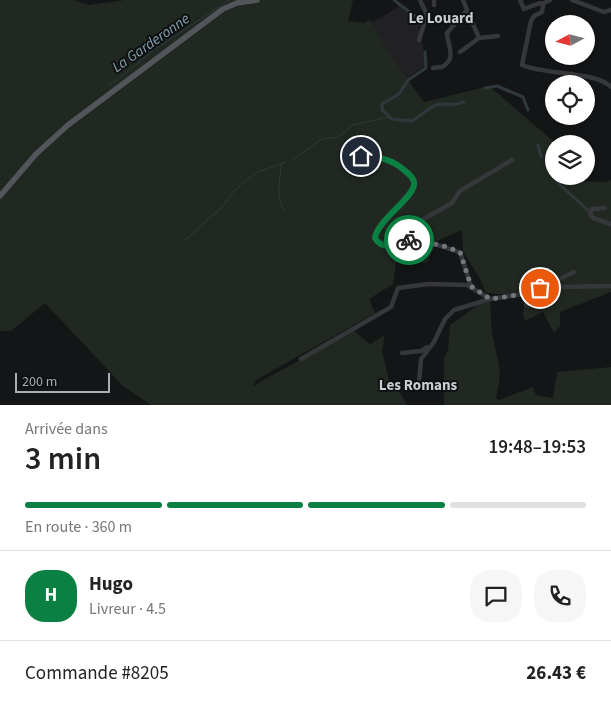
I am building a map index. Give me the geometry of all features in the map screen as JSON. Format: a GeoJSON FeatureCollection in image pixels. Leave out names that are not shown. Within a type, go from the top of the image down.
{"type":"FeatureCollection","features":[{"type":"Feature","properties":{"kind":"main road"},"geometry":{"type":"LineString","coordinates":[[0,196],[52,139],[111,91],[210,17],[230,5],[257,0]]}},
{"type":"Feature","properties":{"kind":"street"},"geometry":{"type":"LineString","coordinates":[[419,40],[427,15],[420,0]]}},
{"type":"Feature","properties":{"kind":"street"},"geometry":{"type":"LineString","coordinates":[[463,0],[479,38]]}},
{"type":"Feature","properties":{"kind":"street"},"geometry":{"type":"LineString","coordinates":[[520,0],[524,9],[550,0]]}},
{"type":"Feature","properties":{"kind":"street"},"geometry":{"type":"LineString","coordinates":[[572,0],[604,12],[611,10]]}},
{"type":"Feature","properties":{"kind":"street"},"geometry":{"type":"LineString","coordinates":[[542,4],[542,12],[534,16],[531,21],[522,65],[604,82],[611,87]]}},
{"type":"Feature","properties":{"kind":"street"},"geometry":{"type":"LineString","coordinates":[[434,68],[442,67],[450,58],[451,49],[447,33],[467,10]]}},
{"type":"Feature","properties":{"kind":"street"},"geometry":{"type":"LineString","coordinates":[[460,52],[479,38],[498,36]]}},
{"type":"Feature","properties":{"kind":"street"},"geometry":{"type":"LineString","coordinates":[[361,156],[386,159],[403,168],[414,181],[412,189],[376,233],[375,238],[380,244],[386,246],[403,240],[416,240],[441,245],[460,252],[471,286]]}},
{"type":"Feature","properties":{"kind":"street"},"geometry":{"type":"LineString","coordinates":[[380,244],[452,203],[460,191],[512,160]]}},
{"type":"Feature","properties":{"kind":"street"},"geometry":{"type":"LineString","coordinates":[[605,208],[592,210],[591,216],[611,224]]}},
{"type":"Feature","properties":{"kind":"street"},"geometry":{"type":"LineString","coordinates":[[408,385],[419,382],[421,359],[434,342],[441,325],[454,310],[490,299],[531,293],[574,272]]}},
{"type":"Feature","properties":{"kind":"street"},"geometry":{"type":"LineString","coordinates":[[301,359],[392,307],[398,288],[428,284],[471,286],[490,299]]}},
{"type":"Feature","properties":{"kind":"street"},"geometry":{"type":"LineString","coordinates":[[531,293],[526,305],[560,287],[611,286]]}},
{"type":"Feature","properties":{"kind":"street"},"geometry":{"type":"LineString","coordinates":[[402,353],[420,351],[434,342]]}},
{"type":"Feature","properties":{"kind":"shaded area"},"geometry":{"type":"Polygon","coordinates":[[[0,0],[73,0],[89,5],[125,0],[353,0],[348,21],[364,23],[370,20],[388,52],[424,102],[489,86],[546,135],[545,185],[595,185],[595,182],[607,182],[611,180],[611,292],[560,312],[560,326],[554,333],[543,312],[525,321],[523,314],[526,296],[486,293],[479,277],[463,252],[462,230],[437,241],[427,263],[396,262],[393,284],[369,299],[375,313],[256,380],[253,387],[354,331],[370,344],[385,335],[382,351],[389,380],[397,382],[396,386],[407,405],[151,405],[123,386],[45,303],[11,331],[0,331],[0,0]]]}},
{"type":"Feature","properties":{"kind":"shaded area"},"geometry":{"type":"Polygon","coordinates":[[[399,6],[415,17],[419,26],[425,66],[411,75],[404,83],[367,24],[399,6]]]}},
{"type":"Feature","properties":{"kind":"shaded area"},"geometry":{"type":"Polygon","coordinates":[[[490,301],[492,332],[500,371],[496,398],[499,400],[533,387],[536,395],[553,398],[557,372],[611,367],[611,405],[444,405],[444,358],[448,350],[450,325],[478,305],[490,301]]]}},
{"type":"Feature","properties":{"kind":"waterway","name":"La Garderonne"},"geometry":{"type":"LineString","coordinates":[[108,85],[154,50],[229,0]]}},
{"type":"Feature","properties":{"kind":"waterway"},"geometry":{"type":"LineString","coordinates":[[394,0],[416,17],[420,24]]}},
{"type":"Feature","properties":{"kind":"waterway"},"geometry":{"type":"LineString","coordinates":[[425,52],[426,68],[408,80],[399,94],[382,104],[382,110],[392,119],[412,121],[436,105],[464,102]]}},
{"type":"Feature","properties":{"kind":"waterway"},"geometry":{"type":"LineString","coordinates":[[485,88],[497,86],[523,97],[528,110]]}},
{"type":"Feature","properties":{"kind":"waterway"},"geometry":{"type":"LineString","coordinates":[[292,160],[322,139],[338,137],[353,125],[389,117]]}},
{"type":"Feature","properties":{"kind":"waterway"},"geometry":{"type":"LineString","coordinates":[[538,145],[541,156]]}},
{"type":"Feature","properties":{"kind":"waterway"},"geometry":{"type":"LineString","coordinates":[[285,211],[280,201],[279,189],[281,164],[286,162]]}},
{"type":"Feature","properties":{"kind":"waterway"},"geometry":{"type":"LineString","coordinates":[[183,242],[223,206],[234,191],[245,181],[258,172],[281,164]]}},
{"type":"Feature","properties":{"kind":"waterway"},"geometry":{"type":"LineString","coordinates":[[560,185],[589,211]]}},
{"type":"Feature","properties":{"kind":"way so far"},"geometry":{"type":"LineString","coordinates":[[409,240],[441,245],[460,252],[471,286],[490,299],[531,293],[540,288]]}},
{"type":"Feature","properties":{"kind":"district","name":"Le Louard"},"geometry":{"type":"Point","coordinates":[441,18]}},
{"type":"Feature","properties":{"kind":"district","name":"Les Romans"},"geometry":{"type":"Point","coordinates":[418,385]}},
{"type":"Feature","properties":{"kind":"route"},"geometry":{"type":"LineString","coordinates":[[361,156],[386,159],[403,168],[412,177],[414,186],[380,226],[375,238],[378,243],[386,246],[403,240],[409,240]]}}]}
